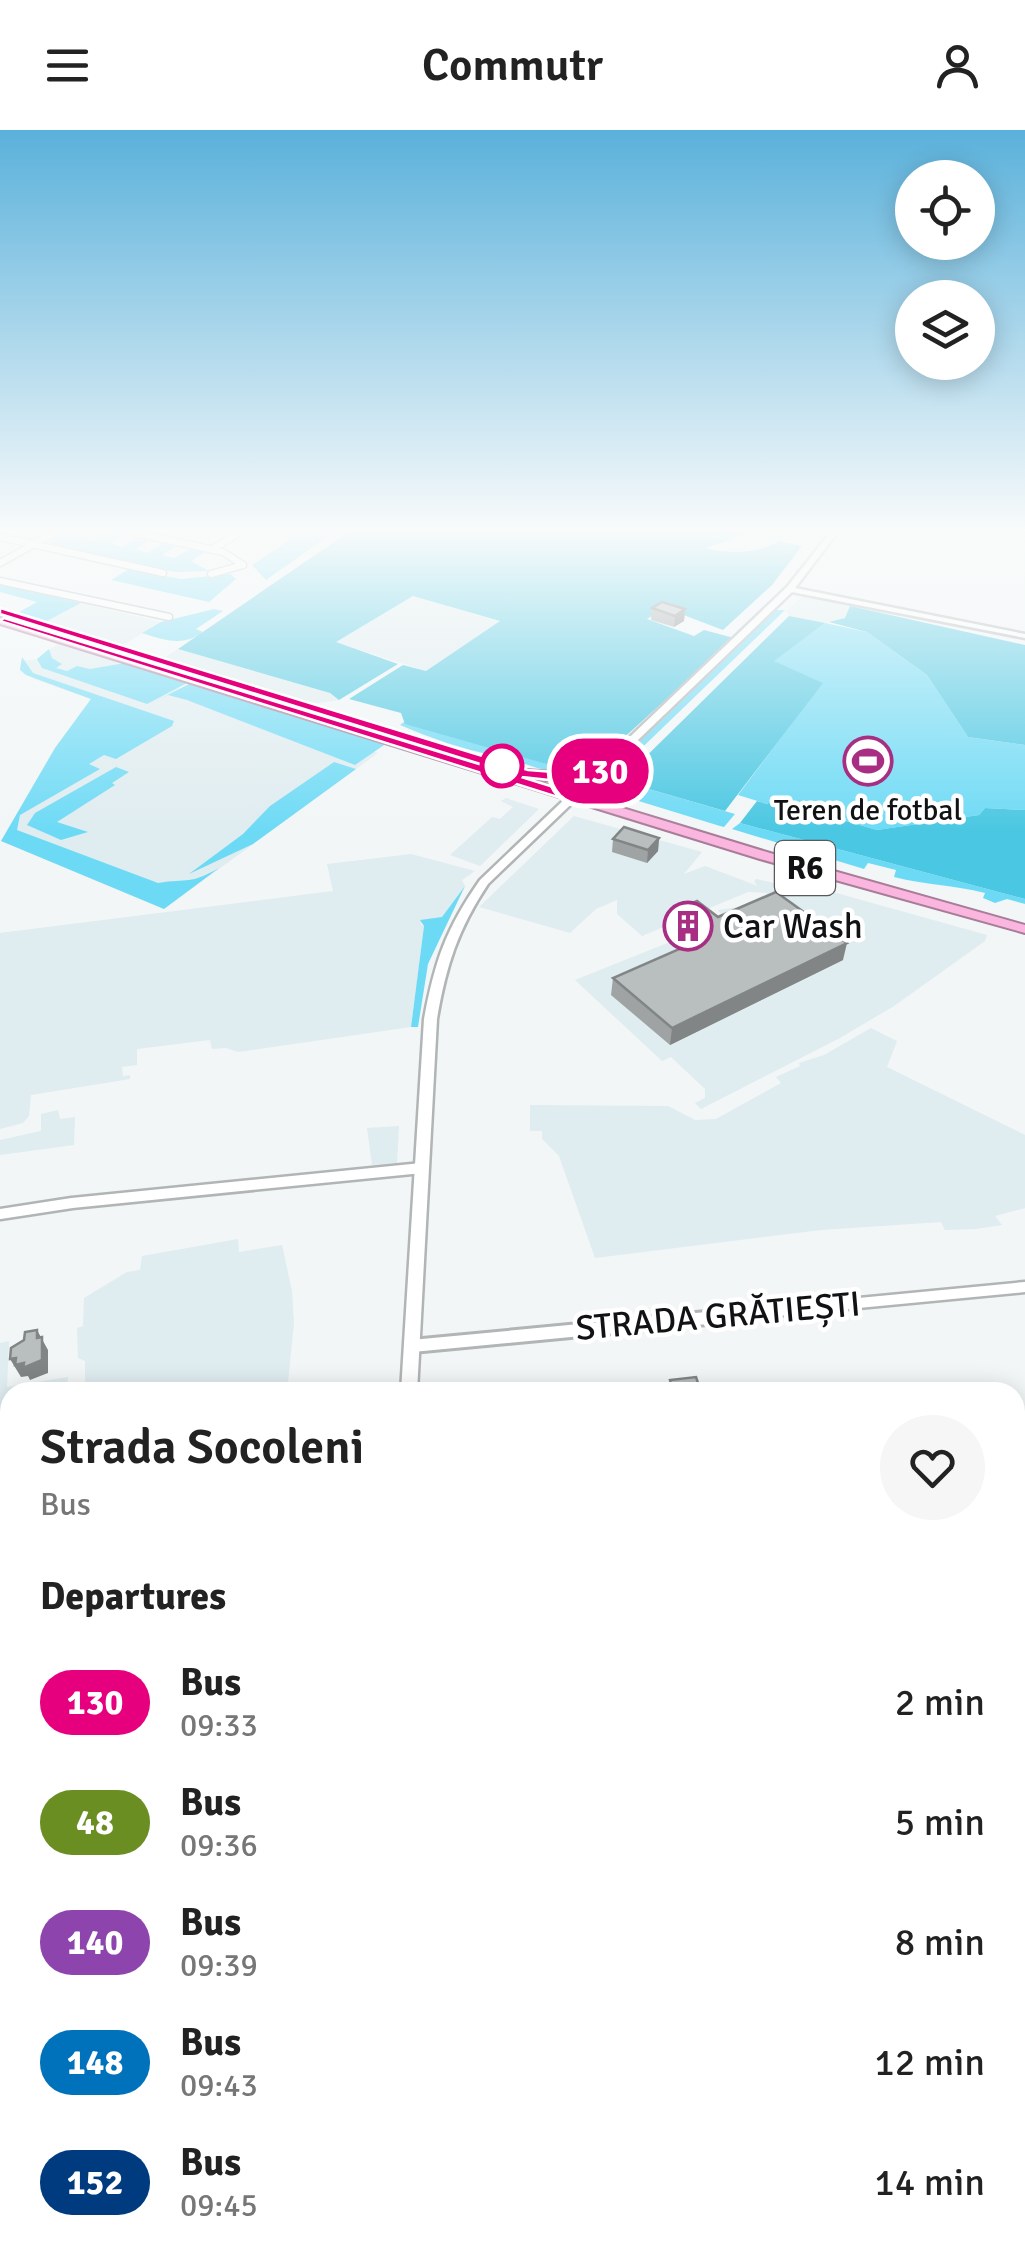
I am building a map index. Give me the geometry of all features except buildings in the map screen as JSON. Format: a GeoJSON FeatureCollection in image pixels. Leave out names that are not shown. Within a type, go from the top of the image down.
{"type":"FeatureCollection","features":[{"type":"Feature","properties":{"kind":"highway","name":"R6"},"geometry":{"type":"LineString","coordinates":[[38,633],[153,663],[579,798],[1005,918],[1025,929]]}},
{"type":"Feature","properties":{"kind":"highway"},"geometry":{"type":"LineString","coordinates":[[52,637],[68,633]]}},
{"type":"Feature","properties":{"kind":"highway","name":"R6"},"geometry":{"type":"LineString","coordinates":[[72,633],[153,663]]}},
{"type":"Feature","properties":{"kind":"highway","name":"R6"},"geometry":{"type":"LineString","coordinates":[[339,721],[527,774],[579,798]]}},
{"type":"Feature","properties":{"kind":"highway"},"geometry":{"type":"LineString","coordinates":[[527,774],[567,778],[605,767]]}},
{"type":"Feature","properties":{"kind":"highway"},"geometry":{"type":"LineString","coordinates":[[579,798],[592,779]]}},
{"type":"Feature","properties":{"kind":"highway","name":"R6"},"geometry":{"type":"LineString","coordinates":[[1005,918],[1025,918]]}},
{"type":"Feature","properties":{"kind":"main road"},"geometry":{"type":"LineString","coordinates":[[592,779],[745,633]]}},
{"type":"Feature","properties":{"kind":"main road"},"geometry":{"type":"LineString","coordinates":[[410,1382],[433,1004],[445,948],[475,893],[579,798]]}},
{"type":"Feature","properties":{"kind":"street"},"geometry":{"type":"LineString","coordinates":[[0,1214],[72,1203],[422,1168]]}},
{"type":"Feature","properties":{"kind":"street","name":"STRADA GRĂTIEȘTI"},"geometry":{"type":"LineString","coordinates":[[412,1346],[1025,1288]]}},
{"type":"Feature","properties":{"kind":"shaded area"},"geometry":{"type":"Polygon","coordinates":[[[84,633],[144,633],[123,645],[84,633]]]}},
{"type":"Feature","properties":{"kind":"shaded area"},"geometry":{"type":"Polygon","coordinates":[[[143,633],[202,633],[181,641],[143,633]]]}},
{"type":"Feature","properties":{"kind":"shaded area"},"geometry":{"type":"Polygon","coordinates":[[[202,633],[352,633],[336,642],[398,664],[339,700],[330,693],[178,649],[202,633]]]}},
{"type":"Feature","properties":{"kind":"shaded area"},"geometry":{"type":"Polygon","coordinates":[[[351,633],[485,633],[426,671],[335,642],[351,633]]]}},
{"type":"Feature","properties":{"kind":"shaded area"},"geometry":{"type":"Polygon","coordinates":[[[483,633],[685,633],[694,636],[714,633],[734,638],[587,771],[564,769],[405,724],[401,713],[349,699],[403,665],[426,671],[483,633]]]}},
{"type":"Feature","properties":{"kind":"shaded area"},"geometry":{"type":"Polygon","coordinates":[[[753,633],[762,633],[624,765],[617,763],[753,633]]]}},
{"type":"Feature","properties":{"kind":"shaded area"},"geometry":{"type":"Polygon","coordinates":[[[772,633],[812,633],[774,661],[823,683],[725,811],[621,781],[772,633]]]}},
{"type":"Feature","properties":{"kind":"shaded area"},"geometry":{"type":"Polygon","coordinates":[[[812,633],[868,633],[927,675],[968,737],[1025,745],[1025,810],[985,808],[979,815],[877,830],[774,800],[767,804],[738,795],[822,683],[773,661],[812,633]]]}},
{"type":"Feature","properties":{"kind":"shaded area"},"geometry":{"type":"Polygon","coordinates":[[[868,633],[969,633],[1025,645],[1025,745],[968,737],[927,675],[868,633]]]}},
{"type":"Feature","properties":{"kind":"shaded area"},"geometry":{"type":"Polygon","coordinates":[[[58,644],[125,663],[120,663],[143,672],[139,675],[378,753],[164,909],[1,841],[55,748],[91,699],[34,679],[20,670],[21,661],[48,658],[50,649],[58,644]]]}},
{"type":"Feature","properties":{"kind":"shaded area"},"geometry":{"type":"Polygon","coordinates":[[[49,649],[52,658],[62,664],[56,668],[67,671],[77,666],[90,669],[125,663],[189,682],[147,704],[42,668],[37,659],[49,649]]]}},
{"type":"Feature","properties":{"kind":"shaded area"},"geometry":{"type":"Polygon","coordinates":[[[178,649],[330,693],[339,700],[311,704],[165,657],[178,649]]]}},
{"type":"Feature","properties":{"kind":"shaded area"},"geometry":{"type":"Polygon","coordinates":[[[22,657],[33,673],[174,721],[172,726],[116,759],[104,755],[89,764],[100,769],[20,815],[17,830],[158,883],[195,879],[219,868],[164,909],[1,841],[55,748],[91,699],[26,675],[20,670],[22,657]]]}},
{"type":"Feature","properties":{"kind":"shaded area"},"geometry":{"type":"Polygon","coordinates":[[[191,683],[387,743],[355,765],[187,700],[168,695],[150,704],[191,683]]]}},
{"type":"Feature","properties":{"kind":"shaded area"},"geometry":{"type":"Polygon","coordinates":[[[404,722],[564,769],[587,771],[563,773],[541,769],[436,739],[400,725],[404,722]]]}},
{"type":"Feature","properties":{"kind":"shaded area"},"geometry":{"type":"Polygon","coordinates":[[[334,762],[356,769],[253,844],[189,874],[243,834],[270,806],[334,762]]]}},
{"type":"Feature","properties":{"kind":"shaded area"},"geometry":{"type":"Polygon","coordinates":[[[116,767],[129,772],[57,822],[88,832],[61,840],[27,825],[35,813],[116,767]]]}},
{"type":"Feature","properties":{"kind":"shaded area"},"geometry":{"type":"Polygon","coordinates":[[[616,779],[735,814],[724,827],[720,826],[606,791],[616,779]]]}},
{"type":"Feature","properties":{"kind":"shaded area"},"geometry":{"type":"Polygon","coordinates":[[[506,798],[539,809],[480,866],[450,855],[492,817],[500,819],[513,807],[501,801],[506,798]]]}},
{"type":"Feature","properties":{"kind":"shaded area"},"geometry":{"type":"Polygon","coordinates":[[[773,800],[877,830],[979,815],[985,808],[1025,810],[1025,899],[740,823],[757,801],[767,804],[773,800]]]}},
{"type":"Feature","properties":{"kind":"shaded area"},"geometry":{"type":"Polygon","coordinates":[[[574,816],[702,852],[684,874],[705,866],[758,886],[756,879],[796,888],[804,884],[987,935],[985,941],[894,1006],[701,1109],[695,1103],[705,1098],[705,1089],[671,1057],[662,1061],[575,980],[710,926],[705,921],[721,914],[718,910],[739,907],[768,893],[748,892],[642,936],[617,914],[617,900],[596,909],[570,933],[479,907],[574,816]]]}},
{"type":"Feature","properties":{"kind":"shaded area"},"geometry":{"type":"Polygon","coordinates":[[[740,823],[1025,899],[1025,904],[1007,899],[995,903],[983,898],[985,893],[894,877],[896,870],[868,863],[864,869],[732,829],[740,823]]]}},
{"type":"Feature","properties":{"kind":"shaded area"},"geometry":{"type":"Polygon","coordinates":[[[411,854],[475,871],[462,880],[465,886],[442,917],[420,924],[424,926],[411,1027],[238,1052],[212,1049],[210,1040],[137,1049],[137,1065],[122,1067],[123,1076],[130,1075],[130,1079],[31,1095],[29,1116],[23,1123],[0,1129],[0,933],[333,891],[327,864],[411,854]]]}},
{"type":"Feature","properties":{"kind":"shaded area"},"geometry":{"type":"Polygon","coordinates":[[[465,886],[428,964],[418,1027],[411,1027],[424,926],[420,920],[442,917],[465,886]]]}},
{"type":"Feature","properties":{"kind":"shaded area"},"geometry":{"type":"Polygon","coordinates":[[[871,1028],[897,1041],[887,1067],[1025,1135],[1025,1208],[995,1216],[1002,1225],[976,1229],[945,1230],[941,1222],[821,1230],[595,1258],[559,1156],[542,1139],[542,1131],[530,1131],[530,1105],[668,1106],[695,1120],[716,1119],[781,1083],[776,1077],[800,1066],[799,1063],[824,1055],[871,1028]]]}},
{"type":"Feature","properties":{"kind":"shaded area"},"geometry":{"type":"Polygon","coordinates":[[[58,1110],[60,1119],[75,1117],[74,1145],[0,1155],[0,1140],[41,1131],[41,1114],[58,1110]]]}},
{"type":"Feature","properties":{"kind":"shaded area"},"geometry":{"type":"Polygon","coordinates":[[[399,1126],[397,1163],[372,1165],[367,1128],[399,1126]]]}},
{"type":"Feature","properties":{"kind":"shaded area"},"geometry":{"type":"Polygon","coordinates":[[[238,1239],[239,1252],[282,1245],[294,1323],[288,1382],[85,1382],[85,1361],[78,1358],[77,1328],[83,1326],[84,1298],[127,1272],[140,1270],[142,1256],[238,1239]]]}},
{"type":"Feature","properties":{"kind":"shaded area"},"geometry":{"type":"Polygon","coordinates":[[[9,1341],[7,1382],[0,1382],[0,1343],[9,1341]]]}},
{"type":"Feature","properties":{"kind":"shaded area"},"geometry":{"type":"Polygon","coordinates":[[[68,1377],[68,1382],[38,1382],[68,1377]]]}},
{"type":"Feature","properties":{"kind":"bus line","name":"130"},"geometry":{"type":"LineString","coordinates":[[37,633],[572,798],[605,767],[567,778],[527,774],[70,633]]}},
{"type":"Feature","properties":{"kind":"place","name":"Teren de fotbal"},"geometry":{"type":"Point","coordinates":[868,761]}},
{"type":"Feature","properties":{"kind":"place","name":"Car Wash"},"geometry":{"type":"Point","coordinates":[688,926]}}]}
